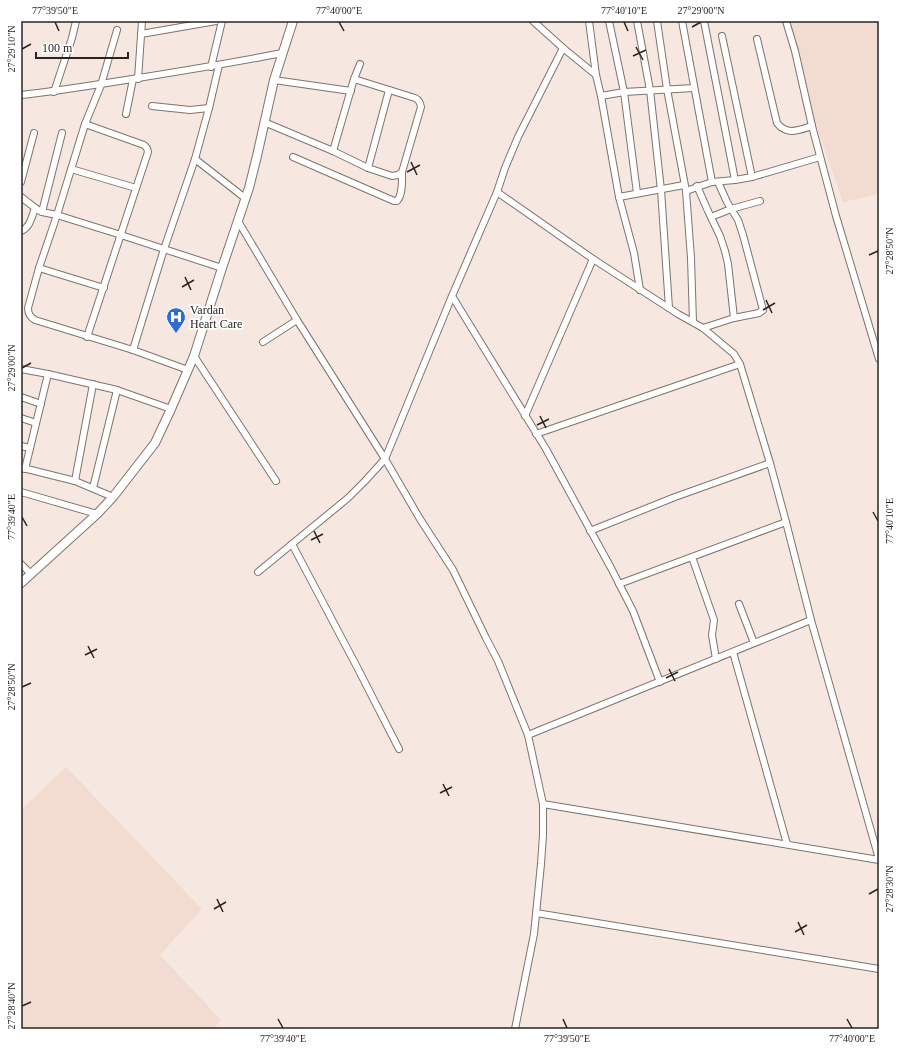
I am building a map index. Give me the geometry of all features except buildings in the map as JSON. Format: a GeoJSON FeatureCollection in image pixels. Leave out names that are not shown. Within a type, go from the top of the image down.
{"type":"FeatureCollection","features":[{"type":"Feature","properties":{"kind":"street"},"geometry":{"type":"LineString","coordinates":[[54,92],[72,38],[76,21]]}},
{"type":"Feature","properties":{"kind":"street"},"geometry":{"type":"LineString","coordinates":[[126,114],[136,79],[142,21]]}},
{"type":"Feature","properties":{"kind":"street"},"geometry":{"type":"LineString","coordinates":[[141,34],[183,24],[216,21]]}},
{"type":"Feature","properties":{"kind":"street"},"geometry":{"type":"LineString","coordinates":[[211,67],[222,21]]}},
{"type":"Feature","properties":{"kind":"street"},"geometry":{"type":"LineString","coordinates":[[21,583],[114,497],[155,443],[194,356],[245,198],[257,156],[274,80],[293,21]]}},
{"type":"Feature","properties":{"kind":"street"},"geometry":{"type":"LineString","coordinates":[[533,21],[596,75]]}},
{"type":"Feature","properties":{"kind":"street"},"geometry":{"type":"LineString","coordinates":[[589,21],[596,75],[619,197],[634,253],[640,290]]}},
{"type":"Feature","properties":{"kind":"street"},"geometry":{"type":"LineString","coordinates":[[609,21],[624,92],[637,193]]}},
{"type":"Feature","properties":{"kind":"street"},"geometry":{"type":"LineString","coordinates":[[637,21],[650,90],[661,190],[669,308]]}},
{"type":"Feature","properties":{"kind":"street"},"geometry":{"type":"LineString","coordinates":[[658,21],[685,188],[691,258],[693,322]]}},
{"type":"Feature","properties":{"kind":"street"},"geometry":{"type":"LineString","coordinates":[[682,21],[694,88],[715,182],[738,220],[763,310],[759,313],[734,318],[703,328]]}},
{"type":"Feature","properties":{"kind":"street"},"geometry":{"type":"LineString","coordinates":[[704,21],[735,180]]}},
{"type":"Feature","properties":{"kind":"street"},"geometry":{"type":"LineString","coordinates":[[786,21],[795,51],[812,126],[836,216],[879,359]]}},
{"type":"Feature","properties":{"kind":"street"},"geometry":{"type":"LineString","coordinates":[[117,30],[101,85],[85,124],[72,169],[39,268],[28,313],[34,320],[133,350],[188,370]]}},
{"type":"Feature","properties":{"kind":"street"},"geometry":{"type":"LineString","coordinates":[[722,36],[752,176]]}},
{"type":"Feature","properties":{"kind":"street"},"geometry":{"type":"LineString","coordinates":[[756,39],[777,123],[783,129],[790,131],[812,126]]}},
{"type":"Feature","properties":{"kind":"street"},"geometry":{"type":"LineString","coordinates":[[258,572],[365,482],[385,459],[452,296],[497,192],[518,137],[563,48]]}},
{"type":"Feature","properties":{"kind":"street"},"geometry":{"type":"LineString","coordinates":[[21,95],[101,85],[211,67],[282,53]]}},
{"type":"Feature","properties":{"kind":"street"},"geometry":{"type":"LineString","coordinates":[[332,151],[360,64]]}},
{"type":"Feature","properties":{"kind":"street"},"geometry":{"type":"LineString","coordinates":[[133,350],[164,249],[195,159],[219,65]]}},
{"type":"Feature","properties":{"kind":"street"},"geometry":{"type":"LineString","coordinates":[[274,80],[351,91]]}},
{"type":"Feature","properties":{"kind":"street"},"geometry":{"type":"LineString","coordinates":[[293,157],[394,201],[399,199],[401,194],[402,172],[421,107],[420,103],[415,98],[354,80]]}},
{"type":"Feature","properties":{"kind":"street"},"geometry":{"type":"LineString","coordinates":[[601,96],[624,92],[694,88]]}},
{"type":"Feature","properties":{"kind":"street"},"geometry":{"type":"LineString","coordinates":[[368,168],[389,90]]}},
{"type":"Feature","properties":{"kind":"street"},"geometry":{"type":"LineString","coordinates":[[152,106],[190,110],[209,108]]}},
{"type":"Feature","properties":{"kind":"street"},"geometry":{"type":"LineString","coordinates":[[264,122],[368,168],[392,176],[398,175],[402,172]]}},
{"type":"Feature","properties":{"kind":"street"},"geometry":{"type":"LineString","coordinates":[[85,124],[144,145],[148,152],[88,337]]}},
{"type":"Feature","properties":{"kind":"street"},"geometry":{"type":"LineString","coordinates":[[21,182],[34,133]]}},
{"type":"Feature","properties":{"kind":"street"},"geometry":{"type":"LineString","coordinates":[[42,212],[62,133]]}},
{"type":"Feature","properties":{"kind":"street"},"geometry":{"type":"LineString","coordinates":[[619,197],[637,193],[685,188],[735,180],[820,157]]}},
{"type":"Feature","properties":{"kind":"street"},"geometry":{"type":"LineString","coordinates":[[195,159],[245,198]]}},
{"type":"Feature","properties":{"kind":"street"},"geometry":{"type":"LineString","coordinates":[[72,169],[136,188]]}},
{"type":"Feature","properties":{"kind":"street"},"geometry":{"type":"LineString","coordinates":[[697,186],[720,236],[725,251],[734,318]]}},
{"type":"Feature","properties":{"kind":"street"},"geometry":{"type":"LineString","coordinates":[[497,192],[593,259],[640,290],[703,328],[734,354],[740,364],[770,463],[811,620],[879,859],[543,804]]}},
{"type":"Feature","properties":{"kind":"street"},"geometry":{"type":"LineString","coordinates":[[21,197],[42,212],[57,215],[222,268]]}},
{"type":"Feature","properties":{"kind":"street"},"geometry":{"type":"LineString","coordinates":[[711,217],[731,209],[760,201]]}},
{"type":"Feature","properties":{"kind":"street"},"geometry":{"type":"LineString","coordinates":[[21,231],[23,231],[29,224],[35,208]]}},
{"type":"Feature","properties":{"kind":"street"},"geometry":{"type":"LineString","coordinates":[[238,220],[297,320],[453,570],[498,661],[528,735],[543,804],[543,835],[534,934],[515,1029]]}},
{"type":"Feature","properties":{"kind":"street"},"geometry":{"type":"LineString","coordinates":[[525,416],[593,259]]}},
{"type":"Feature","properties":{"kind":"street"},"geometry":{"type":"LineString","coordinates":[[39,268],[104,288]]}},
{"type":"Feature","properties":{"kind":"street"},"geometry":{"type":"LineString","coordinates":[[452,296],[546,449],[611,568],[633,611],[660,682]]}},
{"type":"Feature","properties":{"kind":"street"},"geometry":{"type":"LineString","coordinates":[[263,342],[297,320]]}},
{"type":"Feature","properties":{"kind":"street"},"geometry":{"type":"LineString","coordinates":[[194,356],[276,481]]}},
{"type":"Feature","properties":{"kind":"street"},"geometry":{"type":"LineString","coordinates":[[536,434],[740,364]]}},
{"type":"Feature","properties":{"kind":"street"},"geometry":{"type":"LineString","coordinates":[[21,369],[117,390],[171,409]]}},
{"type":"Feature","properties":{"kind":"street"},"geometry":{"type":"LineString","coordinates":[[48,374],[30,448],[23,469],[75,481],[114,497]]}},
{"type":"Feature","properties":{"kind":"street"},"geometry":{"type":"LineString","coordinates":[[75,481],[93,384]]}},
{"type":"Feature","properties":{"kind":"street"},"geometry":{"type":"LineString","coordinates":[[93,488],[117,390]]}},
{"type":"Feature","properties":{"kind":"street"},"geometry":{"type":"LineString","coordinates":[[21,397],[41,404]]}},
{"type":"Feature","properties":{"kind":"street"},"geometry":{"type":"LineString","coordinates":[[21,418],[36,423]]}},
{"type":"Feature","properties":{"kind":"street"},"geometry":{"type":"LineString","coordinates":[[21,446],[30,448]]}},
{"type":"Feature","properties":{"kind":"street"},"geometry":{"type":"LineString","coordinates":[[590,530],[770,463]]}},
{"type":"Feature","properties":{"kind":"street"},"geometry":{"type":"LineString","coordinates":[[21,492],[97,514]]}},
{"type":"Feature","properties":{"kind":"street"},"geometry":{"type":"LineString","coordinates":[[619,584],[786,522]]}},
{"type":"Feature","properties":{"kind":"street"},"geometry":{"type":"LineString","coordinates":[[292,544],[399,749]]}},
{"type":"Feature","properties":{"kind":"street"},"geometry":{"type":"LineString","coordinates":[[692,557],[714,620],[712,635],[716,659]]}},
{"type":"Feature","properties":{"kind":"street"},"geometry":{"type":"LineString","coordinates":[[21,564],[31,574]]}},
{"type":"Feature","properties":{"kind":"street"},"geometry":{"type":"LineString","coordinates":[[739,604],[754,643]]}},
{"type":"Feature","properties":{"kind":"street"},"geometry":{"type":"LineString","coordinates":[[528,735],[811,620]]}},
{"type":"Feature","properties":{"kind":"street"},"geometry":{"type":"LineString","coordinates":[[732,652],[787,844]]}},
{"type":"Feature","properties":{"kind":"street"},"geometry":{"type":"LineString","coordinates":[[536,913],[879,969]]}},
{"type":"Feature","properties":{"kind":"shaded area"},"geometry":{"type":"Polygon","coordinates":[[[788,21],[879,21],[879,194],[843,202],[815,122],[788,21]]]}},
{"type":"Feature","properties":{"kind":"shaded area"},"geometry":{"type":"Polygon","coordinates":[[[66,767],[202,909],[160,955],[221,1020],[214,1029],[21,1029],[21,810],[66,767]]]}},
{"type":"Feature","properties":{"kind":"place","name":"Vardan Heart Care"},"geometry":{"type":"Point","coordinates":[176,334]}}]}
